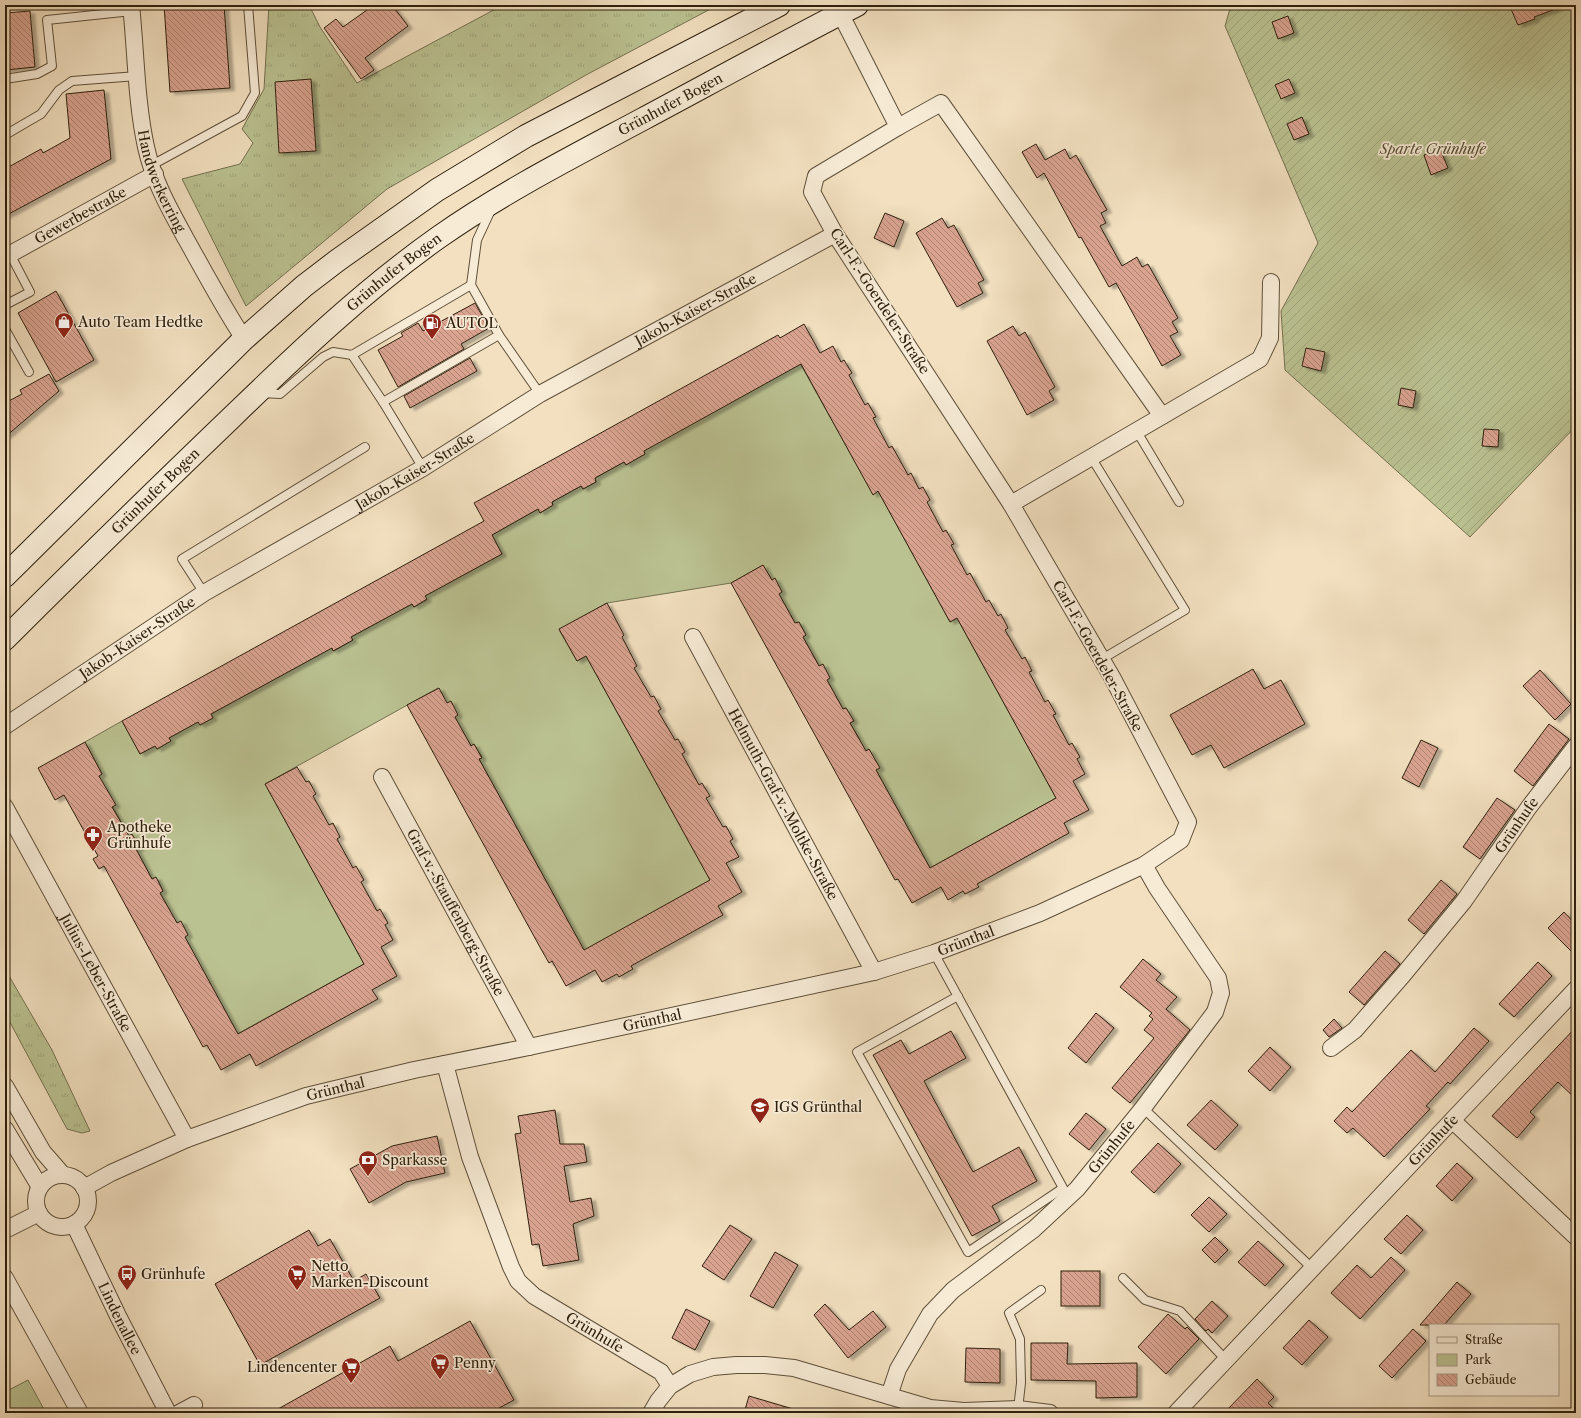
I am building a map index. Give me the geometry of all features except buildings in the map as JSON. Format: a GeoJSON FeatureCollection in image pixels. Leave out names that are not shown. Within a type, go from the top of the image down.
{"type":"FeatureCollection","features":[{"type":"Feature","properties":{"kind":"main road"},"geometry":{"type":"LineString","coordinates":[[5,576],[244,339],[304,286],[332,264],[393,220],[472,168],[526,136],[779,5]]}},
{"type":"Feature","properties":{"kind":"main road","name":"Grünhufer Bogen"},"geometry":{"type":"LineString","coordinates":[[5,639],[141,504],[258,392],[345,312],[398,268],[439,237],[494,202],[566,160],[844,8]]}},
{"type":"Feature","properties":{"kind":"street","name":"Handwerkerring"},"geometry":{"type":"LineString","coordinates":[[132,8],[137,76],[146,149],[167,203],[220,302],[244,339]]}},
{"type":"Feature","properties":{"kind":"street"},"geometry":{"type":"LineString","coordinates":[[844,8],[861,53],[898,127]]}},
{"type":"Feature","properties":{"kind":"street","name":"Carl-F.-Goerdeler-Straße"},"geometry":{"type":"LineString","coordinates":[[1162,416],[941,103],[816,176],[812,192],[835,234],[1011,504],[1102,659],[1183,811]]}},
{"type":"Feature","properties":{"kind":"street","name":"Gewerbestraße"},"geometry":{"type":"LineString","coordinates":[[8,256],[153,169]]}},
{"type":"Feature","properties":{"kind":"street","name":"Jakob-Kaiser-Straße"},"geometry":{"type":"LineString","coordinates":[[5,726],[204,593],[423,468],[540,394],[835,234]]}},
{"type":"Feature","properties":{"kind":"street"},"geometry":{"type":"LineString","coordinates":[[1011,504],[1260,359],[1270,338],[1271,282]]}},
{"type":"Feature","properties":{"kind":"street","name":"Helmuth-Graf-v.-Moltke-Straße"},"geometry":{"type":"LineString","coordinates":[[692,637],[874,972]]}},
{"type":"Feature","properties":{"kind":"street","name":"Grünhufe"},"geometry":{"type":"LineString","coordinates":[[1331,1048],[1355,1030],[1454,913],[1529,807],[1576,746]]}},
{"type":"Feature","properties":{"kind":"street","name":"Graf-v.-Stauffenberg-Straße"},"geometry":{"type":"LineString","coordinates":[[382,778],[529,1047]]}},
{"type":"Feature","properties":{"kind":"street","name":"Julius-Leber-Straße"},"geometry":{"type":"LineString","coordinates":[[5,807],[187,1139]]}},
{"type":"Feature","properties":{"kind":"street","name":"Grünthal"},"geometry":{"type":"LineString","coordinates":[[84,1188],[111,1173],[187,1139],[306,1096],[414,1070],[529,1047],[874,972],[934,953],[1040,913],[1144,865],[1181,840],[1188,822],[1183,811]]}},
{"type":"Feature","properties":{"kind":"street","name":"Grünhufe"},"geometry":{"type":"LineString","coordinates":[[888,1396],[898,1369],[930,1314],[953,1290],[1034,1229],[1077,1189],[1143,1108],[1215,1012],[1222,993],[1218,978],[1157,888],[1144,865]]}},
{"type":"Feature","properties":{"kind":"street","name":"Grünhufe"},"geometry":{"type":"LineString","coordinates":[[1176,1413],[1576,989]]}},
{"type":"Feature","properties":{"kind":"street","name":"Grünhufe"},"geometry":{"type":"LineString","coordinates":[[445,1064],[470,1157],[511,1267],[518,1281],[534,1296],[660,1372],[670,1386]]}},
{"type":"Feature","properties":{"kind":"street"},"geometry":{"type":"LineString","coordinates":[[5,1086],[42,1152],[64,1174],[75,1178],[84,1188],[88,1201],[87,1208],[80,1220],[66,1227],[58,1227],[44,1220],[39,1213],[36,1204],[36,1195],[40,1187],[50,1177],[64,1174]]}},
{"type":"Feature","properties":{"kind":"street"},"geometry":{"type":"LineString","coordinates":[[1453,1121],[1576,1236]]}},
{"type":"Feature","properties":{"kind":"street"},"geometry":{"type":"LineString","coordinates":[[5,1129],[40,1187]]}},
{"type":"Feature","properties":{"kind":"street"},"geometry":{"type":"LineString","coordinates":[[5,1230],[39,1213]]}},
{"type":"Feature","properties":{"kind":"street","name":"Lindenallee"},"geometry":{"type":"LineString","coordinates":[[74,1224],[115,1312],[168,1413]]}},
{"type":"Feature","properties":{"kind":"street"},"geometry":{"type":"LineString","coordinates":[[5,1278],[80,1413]]}},
{"type":"Feature","properties":{"kind":"street"},"geometry":{"type":"LineString","coordinates":[[651,1413],[670,1386],[690,1374],[713,1367],[736,1364],[794,1368],[930,1408],[964,1411],[1018,1409],[1050,1413]]}},
{"type":"Feature","properties":{"kind":"street"},"geometry":{"type":"LineString","coordinates":[[179,1413],[194,1404]]}},
{"type":"Feature","properties":{"kind":"lane"},"geometry":{"type":"LineString","coordinates":[[153,169],[242,116],[255,93],[248,5]]}},
{"type":"Feature","properties":{"kind":"lane"},"geometry":{"type":"LineString","coordinates":[[5,79],[37,74],[52,66],[47,20],[132,8]]}},
{"type":"Feature","properties":{"kind":"lane"},"geometry":{"type":"LineString","coordinates":[[5,135],[42,114],[59,90],[72,81],[137,76]]}},
{"type":"Feature","properties":{"kind":"lane"},"geometry":{"type":"LineString","coordinates":[[494,202],[477,240],[471,285],[499,335],[540,394]]}},
{"type":"Feature","properties":{"kind":"lane"},"geometry":{"type":"LineString","coordinates":[[5,305],[30,292],[8,256]]}},
{"type":"Feature","properties":{"kind":"lane"},"geometry":{"type":"LineString","coordinates":[[258,392],[280,394],[323,357],[333,352],[352,355],[471,285]]}},
{"type":"Feature","properties":{"kind":"lane"},"geometry":{"type":"LineString","coordinates":[[5,329],[29,372]]}},
{"type":"Feature","properties":{"kind":"lane"},"geometry":{"type":"LineString","coordinates":[[383,402],[499,335]]}},
{"type":"Feature","properties":{"kind":"lane"},"geometry":{"type":"LineString","coordinates":[[352,355],[383,402],[423,468]]}},
{"type":"Feature","properties":{"kind":"lane"},"geometry":{"type":"LineString","coordinates":[[1136,430],[1179,502]]}},
{"type":"Feature","properties":{"kind":"lane"},"geometry":{"type":"LineString","coordinates":[[204,593],[182,559],[365,447]]}},
{"type":"Feature","properties":{"kind":"lane"},"geometry":{"type":"LineString","coordinates":[[1092,456],[1185,610],[1102,659]]}},
{"type":"Feature","properties":{"kind":"lane"},"geometry":{"type":"LineString","coordinates":[[934,953],[958,996],[1063,1188],[968,1252],[857,1052],[958,996]]}},
{"type":"Feature","properties":{"kind":"lane"},"geometry":{"type":"LineString","coordinates":[[1143,1108],[1312,1268]]}},
{"type":"Feature","properties":{"kind":"lane"},"geometry":{"type":"LineString","coordinates":[[1123,1278],[1145,1300],[1180,1311],[1226,1360]]}},
{"type":"Feature","properties":{"kind":"lane"},"geometry":{"type":"LineString","coordinates":[[1018,1409],[1022,1383],[1020,1339],[1009,1313],[1042,1290]]}},
{"type":"Feature","properties":{"kind":"green space"},"geometry":{"type":"Polygon","coordinates":[[[269,5],[309,5],[320,27],[357,83],[503,5],[718,5],[586,75],[387,189],[246,306],[182,179],[240,164],[253,143],[242,129],[264,89],[269,5]]]}},
{"type":"Feature","properties":{"kind":"green space","name":"Sparte Grünhufe"},"geometry":{"type":"Polygon","coordinates":[[[1231,5],[1576,5],[1576,426],[1470,537],[1285,370],[1281,311],[1318,243],[1225,26],[1231,5]]]}},
{"type":"Feature","properties":{"kind":"green space"},"geometry":{"type":"Polygon","coordinates":[[[797,358],[873,494],[878,491],[950,622],[957,618],[1056,798],[930,868],[876,770],[879,768],[869,749],[863,752],[859,738],[850,723],[854,721],[846,708],[843,709],[803,637],[806,635],[799,622],[795,623],[779,594],[782,592],[775,579],[772,580],[763,565],[731,583],[607,603],[559,630],[577,661],[586,656],[710,880],[578,954],[581,945],[479,759],[482,757],[474,744],[471,746],[438,688],[265,784],[364,964],[232,1037],[235,1029],[160,893],[163,891],[158,880],[152,879],[136,849],[139,848],[129,836],[113,807],[115,805],[108,791],[96,777],[102,774],[85,742],[122,721],[140,754],[155,746],[157,749],[171,741],[169,738],[198,722],[200,725],[213,718],[211,714],[319,655],[330,645],[334,651],[353,640],[351,637],[412,604],[414,607],[427,600],[425,596],[502,554],[492,535],[538,509],[540,513],[553,505],[552,502],[581,486],[583,489],[596,482],[595,478],[624,462],[626,465],[645,454],[642,448],[797,358]]]}},
{"type":"Feature","properties":{"kind":"green space"},"geometry":{"type":"Polygon","coordinates":[[[5,969],[52,1050],[90,1131],[82,1133],[67,1129],[5,1013],[5,969]]]}},
{"type":"Feature","properties":{"kind":"green space"},"geometry":{"type":"Polygon","coordinates":[[[28,1380],[46,1413],[5,1413],[5,1392],[28,1380]]]}},
{"type":"Feature","properties":{"kind":"place","name":"Auto Team Hedtke"},"geometry":{"type":"Point","coordinates":[64,339]}},
{"type":"Feature","properties":{"kind":"place","name":"AUTOL"},"geometry":{"type":"Point","coordinates":[432,340]}},
{"type":"Feature","properties":{"kind":"place","name":"Apotheke Grünhufe"},"geometry":{"type":"Point","coordinates":[93,852]}},
{"type":"Feature","properties":{"kind":"place","name":"IGS Grünthal"},"geometry":{"type":"Point","coordinates":[760,1124]}},
{"type":"Feature","properties":{"kind":"place","name":"Sparkasse"},"geometry":{"type":"Point","coordinates":[368,1177]}},
{"type":"Feature","properties":{"kind":"place","name":"Grünhufe"},"geometry":{"type":"Point","coordinates":[127,1291]}},
{"type":"Feature","properties":{"kind":"place","name":"Netto Marken-Discount"},"geometry":{"type":"Point","coordinates":[297,1291]}},
{"type":"Feature","properties":{"kind":"place","name":"Penny"},"geometry":{"type":"Point","coordinates":[440,1380]}},
{"type":"Feature","properties":{"kind":"place","name":"Lindencenter"},"geometry":{"type":"Point","coordinates":[351,1384]}}]}
